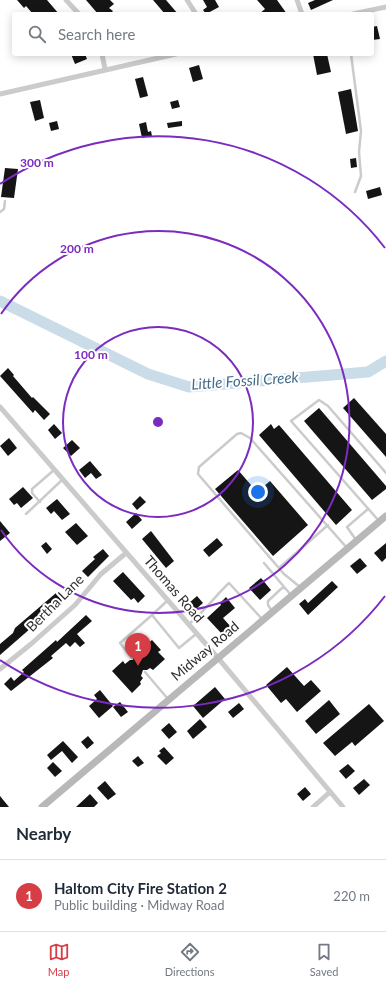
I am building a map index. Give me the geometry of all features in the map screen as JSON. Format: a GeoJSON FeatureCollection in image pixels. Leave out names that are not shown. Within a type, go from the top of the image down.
{"type":"FeatureCollection","features":[{"type":"Feature","properties":{"kind":"main road","name":"Midway Road"},"geometry":{"type":"LineString","coordinates":[[42,807],[300,587],[386,516]]}},
{"type":"Feature","properties":{"kind":"street"},"geometry":{"type":"LineString","coordinates":[[66,0],[77,12]]}},
{"type":"Feature","properties":{"kind":"street"},"geometry":{"type":"LineString","coordinates":[[187,0],[195,12]]}},
{"type":"Feature","properties":{"kind":"street"},"geometry":{"type":"LineString","coordinates":[[296,0],[301,12]]}},
{"type":"Feature","properties":{"kind":"street"},"geometry":{"type":"LineString","coordinates":[[362,12],[386,7]]}},
{"type":"Feature","properties":{"kind":"street"},"geometry":{"type":"LineString","coordinates":[[102,56],[105,69]]}},
{"type":"Feature","properties":{"kind":"street"},"geometry":{"type":"LineString","coordinates":[[0,94],[167,56]]}},
{"type":"Feature","properties":{"kind":"street","name":"Thomas Road"},"geometry":{"type":"LineString","coordinates":[[0,407],[218,658],[342,807]]}},
{"type":"Feature","properties":{"kind":"street","name":"Bertha Lane"},"geometry":{"type":"LineString","coordinates":[[0,669],[75,605],[101,574],[126,553]]}},
{"type":"Feature","properties":{"kind":"street"},"geometry":{"type":"LineString","coordinates":[[313,807],[330,792]]}},
{"type":"Feature","properties":{"kind":"lane"},"geometry":{"type":"LineString","coordinates":[[351,56],[361,131],[359,152],[361,176],[355,192]]}},
{"type":"Feature","properties":{"kind":"lane"},"geometry":{"type":"LineString","coordinates":[[0,212],[4,209],[5,201]]}},
{"type":"Feature","properties":{"kind":"lane"},"geometry":{"type":"LineString","coordinates":[[379,521],[291,421],[319,400],[328,406],[386,473]]}},
{"type":"Feature","properties":{"kind":"lane"},"geometry":{"type":"LineString","coordinates":[[300,587],[278,568],[198,474],[199,467],[236,434],[241,433],[250,438],[347,548]]}},
{"type":"Feature","properties":{"kind":"lane"},"geometry":{"type":"LineString","coordinates":[[40,502],[32,493],[32,489],[54,470]]}},
{"type":"Feature","properties":{"kind":"lane"},"geometry":{"type":"LineString","coordinates":[[26,514],[63,480]]}},
{"type":"Feature","properties":{"kind":"lane"},"geometry":{"type":"LineString","coordinates":[[356,540],[347,527],[368,509]]}},
{"type":"Feature","properties":{"kind":"lane"},"geometry":{"type":"LineString","coordinates":[[278,568],[328,525]]}},
{"type":"Feature","properties":{"kind":"lane"},"geometry":{"type":"LineString","coordinates":[[264,563],[291,595]]}},
{"type":"Feature","properties":{"kind":"lane"},"geometry":{"type":"LineString","coordinates":[[189,625],[201,615],[214,598],[229,583],[262,620]]}},
{"type":"Feature","properties":{"kind":"lane"},"geometry":{"type":"LineString","coordinates":[[272,611],[268,606],[268,601],[282,588],[285,588]]}},
{"type":"Feature","properties":{"kind":"lane"},"geometry":{"type":"LineString","coordinates":[[132,658],[120,643],[168,601]]}},
{"type":"Feature","properties":{"kind":"lane"},"geometry":{"type":"LineString","coordinates":[[152,615],[179,648],[196,634]]}},
{"type":"Feature","properties":{"kind":"lane"},"geometry":{"type":"LineString","coordinates":[[145,672],[169,699]]}},
{"type":"Feature","properties":{"kind":"building"},"geometry":{"type":"Polygon","coordinates":[[[17,0],[47,0],[57,12],[31,12],[26,6],[24,8],[17,0]]]}},
{"type":"Feature","properties":{"kind":"building"},"geometry":{"type":"Polygon","coordinates":[[[86,0],[110,0],[114,4],[109,8],[113,11],[112,12],[96,12],[86,0]]]}},
{"type":"Feature","properties":{"kind":"building"},"geometry":{"type":"Polygon","coordinates":[[[153,0],[166,0],[176,12],[163,12],[153,0]]]}},
{"type":"Feature","properties":{"kind":"building"},"geometry":{"type":"Polygon","coordinates":[[[203,0],[215,0],[219,7],[210,12],[204,12],[203,10],[207,7],[203,0]]]}},
{"type":"Feature","properties":{"kind":"building"},"geometry":{"type":"Polygon","coordinates":[[[257,0],[277,0],[286,12],[261,12],[265,9],[257,0]]]}},
{"type":"Feature","properties":{"kind":"building"},"geometry":{"type":"Polygon","coordinates":[[[315,0],[333,0],[311,10],[308,3],[315,0]]]}},
{"type":"Feature","properties":{"kind":"building"},"geometry":{"type":"Polygon","coordinates":[[[377,26],[380,39],[374,40],[374,27],[377,26]]]}},
{"type":"Feature","properties":{"kind":"building"},"geometry":{"type":"Polygon","coordinates":[[[72,56],[86,56],[87,59],[75,64],[72,56]]]}},
{"type":"Feature","properties":{"kind":"building"},"geometry":{"type":"Polygon","coordinates":[[[313,56],[327,56],[331,72],[317,75],[313,56]]]}},
{"type":"Feature","properties":{"kind":"building"},"geometry":{"type":"Polygon","coordinates":[[[199,65],[203,79],[193,82],[189,68],[199,65]]]}},
{"type":"Feature","properties":{"kind":"building"},"geometry":{"type":"Polygon","coordinates":[[[143,77],[148,96],[140,98],[135,79],[143,77]]]}},
{"type":"Feature","properties":{"kind":"building"},"geometry":{"type":"Polygon","coordinates":[[[351,89],[358,131],[346,134],[338,92],[351,89]]]}},
{"type":"Feature","properties":{"kind":"building"},"geometry":{"type":"Polygon","coordinates":[[[40,100],[44,118],[35,121],[30,102],[40,100]]]}},
{"type":"Feature","properties":{"kind":"building"},"geometry":{"type":"Polygon","coordinates":[[[178,100],[180,107],[172,109],[170,102],[178,100]]]}},
{"type":"Feature","properties":{"kind":"building"},"geometry":{"type":"Polygon","coordinates":[[[57,121],[59,129],[51,131],[49,123],[57,121]]]}},
{"type":"Feature","properties":{"kind":"building"},"geometry":{"type":"Polygon","coordinates":[[[182,121],[182,126],[168,128],[167,123],[182,121]]]}},
{"type":"Feature","properties":{"kind":"building"},"geometry":{"type":"Polygon","coordinates":[[[146,122],[148,132],[151,131],[152,136],[142,138],[139,124],[146,122]]]}},
{"type":"Feature","properties":{"kind":"building"},"geometry":{"type":"Polygon","coordinates":[[[356,158],[357,167],[351,168],[350,159],[356,158]]]}},
{"type":"Feature","properties":{"kind":"building"},"geometry":{"type":"Polygon","coordinates":[[[5,168],[18,169],[14,198],[1,197],[5,168]]]}},
{"type":"Feature","properties":{"kind":"building"},"geometry":{"type":"Polygon","coordinates":[[[380,187],[382,195],[368,199],[366,191],[380,187]]]}},
{"type":"Feature","properties":{"kind":"building"},"geometry":{"type":"Polygon","coordinates":[[[8,368],[32,398],[33,397],[50,414],[44,420],[35,410],[33,413],[0,376],[8,368]]]}},
{"type":"Feature","properties":{"kind":"building"},"geometry":{"type":"Polygon","coordinates":[[[354,398],[386,434],[386,457],[343,408],[354,398]]]}},
{"type":"Feature","properties":{"kind":"building"},"geometry":{"type":"Polygon","coordinates":[[[319,408],[386,486],[386,489],[372,500],[304,421],[319,408]]]}},
{"type":"Feature","properties":{"kind":"building"},"geometry":{"type":"Polygon","coordinates":[[[54,424],[62,433],[55,439],[48,430],[54,424]]]}},
{"type":"Feature","properties":{"kind":"building"},"geometry":{"type":"Polygon","coordinates":[[[271,424],[274,429],[279,425],[352,510],[336,525],[259,435],[271,424]]]}},
{"type":"Feature","properties":{"kind":"building"},"geometry":{"type":"Polygon","coordinates":[[[9,438],[17,448],[8,456],[0,446],[9,438]]]}},
{"type":"Feature","properties":{"kind":"building"},"geometry":{"type":"Polygon","coordinates":[[[72,440],[80,448],[71,456],[63,448],[72,440]]]}},
{"type":"Feature","properties":{"kind":"building"},"geometry":{"type":"Polygon","coordinates":[[[90,461],[102,475],[96,479],[91,473],[85,478],[79,470],[90,461]]]}},
{"type":"Feature","properties":{"kind":"building"},"geometry":{"type":"Polygon","coordinates":[[[238,470],[257,492],[270,481],[308,525],[273,556],[215,489],[238,470]]]}},
{"type":"Feature","properties":{"kind":"building"},"geometry":{"type":"Polygon","coordinates":[[[23,487],[33,498],[21,508],[17,503],[14,505],[9,499],[23,487]]]}},
{"type":"Feature","properties":{"kind":"building"},"geometry":{"type":"Polygon","coordinates":[[[140,496],[146,502],[137,510],[132,504],[140,496]]]}},
{"type":"Feature","properties":{"kind":"building"},"geometry":{"type":"Polygon","coordinates":[[[57,499],[70,514],[62,520],[54,511],[51,514],[46,508],[57,499]]]}},
{"type":"Feature","properties":{"kind":"building"},"geometry":{"type":"Polygon","coordinates":[[[136,513],[142,520],[132,529],[126,522],[136,513]]]}},
{"type":"Feature","properties":{"kind":"building"},"geometry":{"type":"Polygon","coordinates":[[[0,521],[10,533],[0,541],[0,521]]]}},
{"type":"Feature","properties":{"kind":"building"},"geometry":{"type":"Polygon","coordinates":[[[76,523],[88,536],[77,545],[65,532],[76,523]]]}},
{"type":"Feature","properties":{"kind":"building"},"geometry":{"type":"Polygon","coordinates":[[[151,531],[174,561],[166,568],[142,539],[151,531]]]}},
{"type":"Feature","properties":{"kind":"building"},"geometry":{"type":"Polygon","coordinates":[[[217,538],[223,545],[209,557],[203,550],[217,538]]]}},
{"type":"Feature","properties":{"kind":"building"},"geometry":{"type":"Polygon","coordinates":[[[46,542],[52,549],[47,554],[41,546],[46,542]]]}},
{"type":"Feature","properties":{"kind":"building"},"geometry":{"type":"Polygon","coordinates":[[[386,543],[386,558],[382,562],[374,553],[386,543]]]}},
{"type":"Feature","properties":{"kind":"building"},"geometry":{"type":"Polygon","coordinates":[[[103,549],[109,556],[88,577],[82,571],[95,559],[93,557],[103,549]]]}},
{"type":"Feature","properties":{"kind":"building"},"geometry":{"type":"Polygon","coordinates":[[[360,558],[367,566],[357,574],[350,566],[360,558]]]}},
{"type":"Feature","properties":{"kind":"building"},"geometry":{"type":"Polygon","coordinates":[[[123,572],[145,596],[138,603],[134,598],[131,600],[113,581],[123,572]]]}},
{"type":"Feature","properties":{"kind":"building"},"geometry":{"type":"Polygon","coordinates":[[[261,578],[271,590],[260,600],[249,588],[261,578]]]}},
{"type":"Feature","properties":{"kind":"building"},"geometry":{"type":"Polygon","coordinates":[[[332,581],[338,587],[308,615],[299,604],[305,599],[308,603],[332,581]]]}},
{"type":"Feature","properties":{"kind":"building"},"geometry":{"type":"Polygon","coordinates":[[[56,593],[62,601],[0,655],[0,644],[13,633],[15,628],[56,593]]]}},
{"type":"Feature","properties":{"kind":"building"},"geometry":{"type":"Polygon","coordinates":[[[197,596],[203,603],[195,610],[189,603],[197,596]]]}},
{"type":"Feature","properties":{"kind":"building"},"geometry":{"type":"Polygon","coordinates":[[[226,597],[235,608],[223,618],[231,627],[222,634],[207,618],[221,605],[220,603],[226,597]]]}},
{"type":"Feature","properties":{"kind":"building"},"geometry":{"type":"Polygon","coordinates":[[[86,615],[92,621],[77,634],[85,643],[80,647],[75,642],[70,647],[66,643],[51,656],[53,658],[11,691],[4,684],[11,677],[14,681],[24,672],[22,670],[56,640],[57,642],[86,615]]]}},
{"type":"Feature","properties":{"kind":"building"},"geometry":{"type":"Polygon","coordinates":[[[152,640],[161,650],[158,652],[165,659],[153,670],[150,668],[143,670],[141,676],[143,678],[140,682],[141,684],[132,693],[112,671],[123,661],[125,664],[130,660],[133,660],[134,656],[152,640]]]}},
{"type":"Feature","properties":{"kind":"building"},"geometry":{"type":"Polygon","coordinates":[[[287,667],[304,686],[311,680],[321,691],[297,712],[286,699],[281,703],[266,685],[287,667]]]}},
{"type":"Feature","properties":{"kind":"building"},"geometry":{"type":"Polygon","coordinates":[[[215,687],[225,699],[203,718],[193,706],[215,687]]]}},
{"type":"Feature","properties":{"kind":"building"},"geometry":{"type":"Polygon","coordinates":[[[100,690],[113,706],[99,718],[89,706],[97,699],[94,695],[100,690]]]}},
{"type":"Feature","properties":{"kind":"building"},"geometry":{"type":"Polygon","coordinates":[[[329,700],[340,714],[316,734],[305,721],[329,700]]]}},
{"type":"Feature","properties":{"kind":"building"},"geometry":{"type":"Polygon","coordinates":[[[120,702],[128,712],[121,717],[113,707],[120,702]]]}},
{"type":"Feature","properties":{"kind":"building"},"geometry":{"type":"Polygon","coordinates":[[[239,703],[244,709],[233,718],[228,712],[239,703]]]}},
{"type":"Feature","properties":{"kind":"building"},"geometry":{"type":"Polygon","coordinates":[[[369,704],[384,721],[355,746],[352,742],[335,756],[323,743],[369,704]]]}},
{"type":"Feature","properties":{"kind":"building"},"geometry":{"type":"Polygon","coordinates":[[[200,719],[207,727],[193,739],[187,731],[200,719]]]}},
{"type":"Feature","properties":{"kind":"building"},"geometry":{"type":"Polygon","coordinates":[[[169,723],[177,732],[169,739],[161,730],[169,723]]]}},
{"type":"Feature","properties":{"kind":"building"},"geometry":{"type":"Polygon","coordinates":[[[88,736],[94,743],[87,749],[81,742],[88,736]]]}},
{"type":"Feature","properties":{"kind":"building"},"geometry":{"type":"Polygon","coordinates":[[[63,741],[78,757],[72,763],[62,751],[51,760],[47,755],[63,741]]]}},
{"type":"Feature","properties":{"kind":"building"},"geometry":{"type":"Polygon","coordinates":[[[164,747],[174,758],[166,765],[157,756],[161,753],[159,751],[164,747]]]}},
{"type":"Feature","properties":{"kind":"building"},"geometry":{"type":"Polygon","coordinates":[[[138,756],[144,763],[138,767],[132,761],[138,756]]]}},
{"type":"Feature","properties":{"kind":"building"},"geometry":{"type":"Polygon","coordinates":[[[53,762],[62,771],[55,777],[47,768],[53,762]]]}},
{"type":"Feature","properties":{"kind":"building"},"geometry":{"type":"Polygon","coordinates":[[[348,764],[355,771],[346,779],[339,771],[348,764]]]}},
{"type":"Feature","properties":{"kind":"building"},"geometry":{"type":"Polygon","coordinates":[[[364,779],[370,785],[359,795],[353,788],[364,779]]]}},
{"type":"Feature","properties":{"kind":"building"},"geometry":{"type":"Polygon","coordinates":[[[105,781],[116,794],[108,800],[97,788],[105,781]]]}},
{"type":"Feature","properties":{"kind":"building"},"geometry":{"type":"Polygon","coordinates":[[[305,787],[311,794],[303,801],[297,794],[305,787]]]}},
{"type":"Feature","properties":{"kind":"building"},"geometry":{"type":"Polygon","coordinates":[[[90,794],[98,803],[94,807],[76,807],[90,794]]]}},
{"type":"Feature","properties":{"kind":"building"},"geometry":{"type":"Polygon","coordinates":[[[0,796],[9,807],[0,807],[0,796]]]}},
{"type":"Feature","properties":{"kind":"waterway","name":"Little Fossil Creek"},"geometry":{"type":"LineString","coordinates":[[0,301],[148,374],[189,387],[368,372],[386,361]]}},
{"type":"Feature","properties":{"kind":"place","name":"Haltom City Fire Station 2"},"geometry":{"type":"Point","coordinates":[138,666]}}]}
